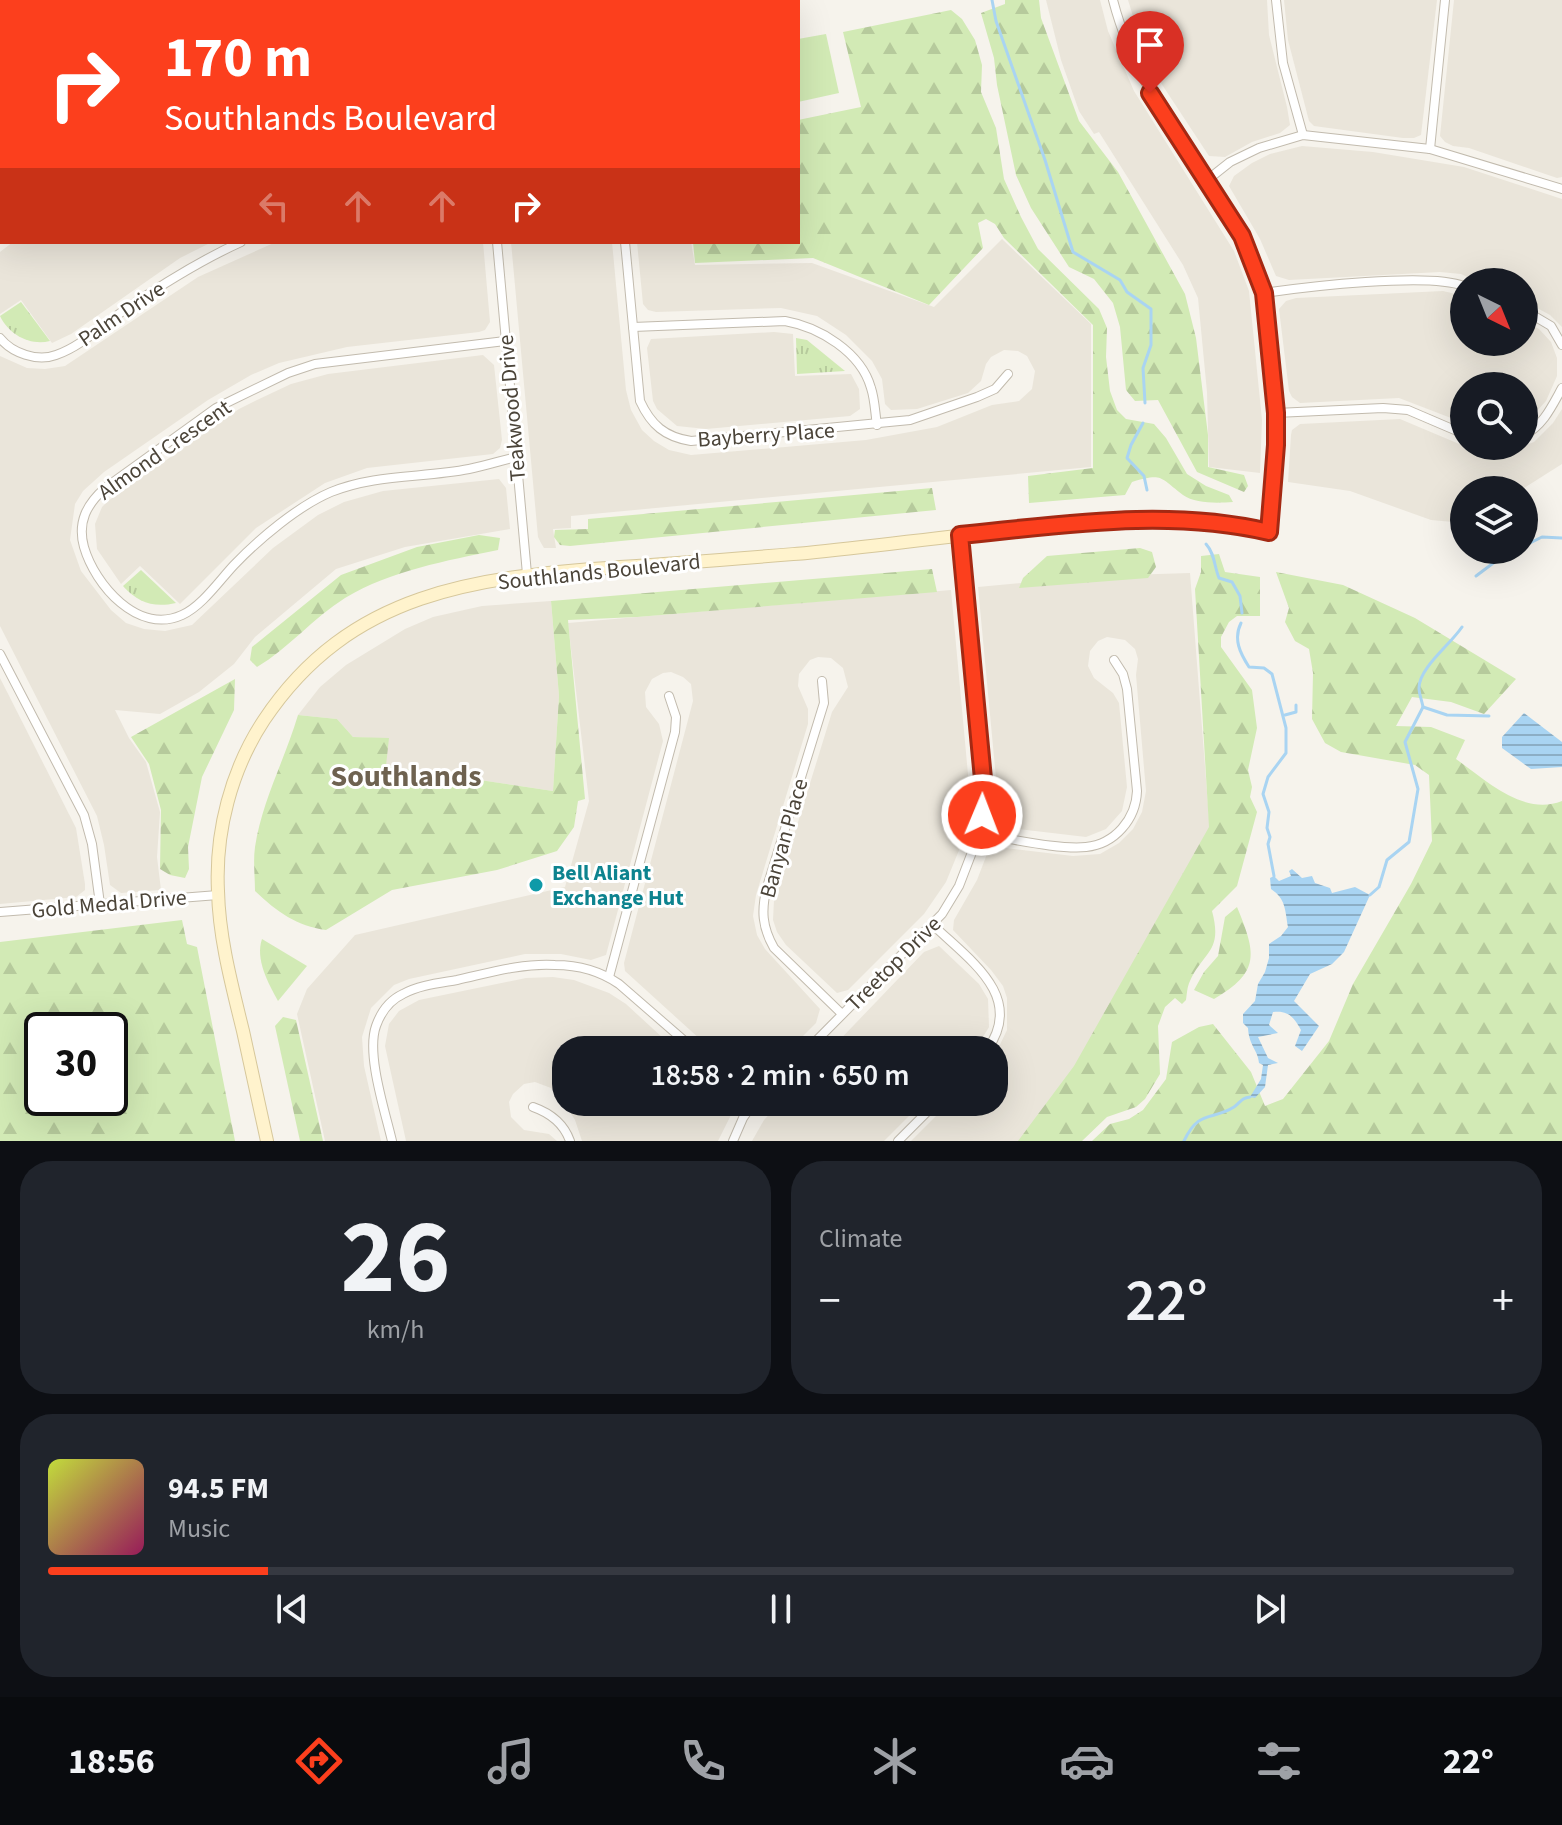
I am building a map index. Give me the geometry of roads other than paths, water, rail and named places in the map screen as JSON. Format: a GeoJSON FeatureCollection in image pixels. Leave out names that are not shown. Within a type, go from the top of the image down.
{"type":"FeatureCollection","features":[{"type":"Feature","properties":{"kind":"main road","name":"Southlands Boulevard"},"geometry":{"type":"LineString","coordinates":[[267,1141],[228,972],[218,895],[222,827],[241,763],[278,700],[330,647],[388,611],[420,598],[527,574],[789,554],[960,535],[1140,520],[1193,521],[1269,532]]}},
{"type":"Feature","properties":{"kind":"street"},"geometry":{"type":"LineString","coordinates":[[1113,0],[1121,30],[1139,73],[1242,236],[1264,293],[1276,413],[1269,532]]}},
{"type":"Feature","properties":{"kind":"street"},"geometry":{"type":"LineString","coordinates":[[1276,0],[1283,63],[1303,135]]}},
{"type":"Feature","properties":{"kind":"street"},"geometry":{"type":"LineString","coordinates":[[1430,149],[1445,0]]}},
{"type":"Feature","properties":{"kind":"street"},"geometry":{"type":"LineString","coordinates":[[1206,181],[1230,162],[1259,148],[1303,135],[1430,149],[1562,189]]}},
{"type":"Feature","properties":{"kind":"street","name":"Palm Drive"},"geometry":{"type":"LineString","coordinates":[[0,338],[15,350],[34,357],[57,355],[159,286],[237,244]]}},
{"type":"Feature","properties":{"kind":"street","name":"Teakwood Drive"},"geometry":{"type":"LineString","coordinates":[[497,244],[527,574]]}},
{"type":"Feature","properties":{"kind":"street","name":"Bayberry Place"},"geometry":{"type":"LineString","coordinates":[[625,244],[640,401],[648,418],[672,438],[691,441],[910,420],[995,389],[1008,374]]}},
{"type":"Feature","properties":{"kind":"street"},"geometry":{"type":"LineString","coordinates":[[1264,293],[1375,283],[1450,285]]}},
{"type":"Feature","properties":{"kind":"street"},"geometry":{"type":"LineString","coordinates":[[1538,318],[1551,326],[1562,345]]}},
{"type":"Feature","properties":{"kind":"street"},"geometry":{"type":"LineString","coordinates":[[633,327],[785,321],[804,324],[835,343],[864,371],[871,388],[877,425]]}},
{"type":"Feature","properties":{"kind":"street","name":"Almond Crescent"},"geometry":{"type":"LineString","coordinates":[[505,341],[315,364],[260,385],[216,408],[92,499],[86,509],[82,537],[87,555],[99,576],[124,607],[148,618],[171,618],[193,608],[248,551],[328,494],[371,481],[469,469],[516,457]]}},
{"type":"Feature","properties":{"kind":"street"},"geometry":{"type":"LineString","coordinates":[[1538,425],[1562,388]]}},
{"type":"Feature","properties":{"kind":"street"},"geometry":{"type":"LineString","coordinates":[[1276,413],[1383,408],[1408,410],[1450,428]]}},
{"type":"Feature","properties":{"kind":"street","name":"Treetop Drive"},"geometry":{"type":"LineString","coordinates":[[821,1036],[933,925],[959,886],[979,834],[983,779],[960,535]]}},
{"type":"Feature","properties":{"kind":"street"},"geometry":{"type":"LineString","coordinates":[[0,654],[84,815],[92,844],[100,904]]}},
{"type":"Feature","properties":{"kind":"street"},"geometry":{"type":"LineString","coordinates":[[979,834],[1087,847],[1107,840],[1126,824],[1135,808],[1137,791],[1127,689],[1123,674],[1114,660]]}},
{"type":"Feature","properties":{"kind":"street","name":"Banyan Place"},"geometry":{"type":"LineString","coordinates":[[822,681],[824,703],[767,887],[762,918],[774,948],[842,1014]]}},
{"type":"Feature","properties":{"kind":"street"},"geometry":{"type":"LineString","coordinates":[[609,977],[675,732],[676,717],[669,696]]}},
{"type":"Feature","properties":{"kind":"street","name":"Gold Medal Drive"},"geometry":{"type":"LineString","coordinates":[[0,912],[218,895]]}},
{"type":"Feature","properties":{"kind":"street"},"geometry":{"type":"LineString","coordinates":[[933,925],[993,985],[1001,1017],[995,1036]]}},
{"type":"Feature","properties":{"kind":"street"},"geometry":{"type":"LineString","coordinates":[[392,1141],[373,1046],[376,1024],[388,1005],[405,992],[540,964],[580,968],[609,977],[680,1036]]}},
{"type":"Feature","properties":{"kind":"street"},"geometry":{"type":"LineString","coordinates":[[533,1107],[558,1121],[570,1141]]}},
{"type":"Feature","properties":{"kind":"street"},"geometry":{"type":"LineString","coordinates":[[733,1141],[744,1116]]}},
{"type":"Feature","properties":{"kind":"street"},"geometry":{"type":"LineString","coordinates":[[898,1141],[923,1116]]}},
{"type":"Feature","properties":{"kind":"water"},"geometry":{"type":"Polygon","coordinates":[[[1524,713],[1562,742],[1562,767],[1531,769],[1502,748],[1502,737],[1524,713]]]}},
{"type":"Feature","properties":{"kind":"water"},"geometry":{"type":"Polygon","coordinates":[[[1292,869],[1302,878],[1312,876],[1315,883],[1330,888],[1332,893],[1355,887],[1370,895],[1344,952],[1332,964],[1310,974],[1294,1001],[1319,1026],[1302,1051],[1295,1046],[1301,1030],[1287,1013],[1273,1012],[1269,1025],[1278,1033],[1258,1037],[1268,1058],[1278,1063],[1268,1065],[1265,1087],[1255,1098],[1250,1097],[1261,1079],[1263,1065],[1259,1063],[1248,1028],[1243,1023],[1243,1014],[1255,1001],[1258,984],[1269,958],[1269,944],[1288,927],[1284,905],[1271,889],[1270,878],[1274,876],[1279,881],[1291,876],[1289,871],[1292,869]]]}},
{"type":"Feature","properties":{"kind":"waterway"},"geometry":{"type":"LineString","coordinates":[[992,0],[996,21],[1045,160],[1073,252],[1120,280],[1127,292],[1151,309],[1151,345],[1143,368],[1145,403]]}},
{"type":"Feature","properties":{"kind":"waterway"},"geometry":{"type":"LineString","coordinates":[[1143,423],[1127,458],[1144,476],[1147,490]]}},
{"type":"Feature","properties":{"kind":"waterway"},"geometry":{"type":"LineString","coordinates":[[1538,539],[1562,538]]}},
{"type":"Feature","properties":{"kind":"waterway"},"geometry":{"type":"LineString","coordinates":[[1206,544],[1219,578],[1232,582],[1240,596],[1242,613]]}},
{"type":"Feature","properties":{"kind":"waterway"},"geometry":{"type":"LineString","coordinates":[[1476,576],[1492,564]]}},
{"type":"Feature","properties":{"kind":"waterway"},"geometry":{"type":"LineString","coordinates":[[1241,623],[1238,635],[1240,651],[1249,667],[1264,668],[1272,674],[1286,728],[1286,753],[1268,777],[1263,794],[1269,812],[1268,844],[1274,876]]}},
{"type":"Feature","properties":{"kind":"waterway"},"geometry":{"type":"LineString","coordinates":[[1370,895],[1379,887],[1387,860],[1409,842],[1418,789],[1405,742],[1423,707],[1420,680],[1462,627]]}},
{"type":"Feature","properties":{"kind":"waterway"},"geometry":{"type":"LineString","coordinates":[[1285,715],[1296,712],[1296,705]]}},
{"type":"Feature","properties":{"kind":"waterway"},"geometry":{"type":"LineString","coordinates":[[1423,707],[1447,715],[1489,716]]}},
{"type":"Feature","properties":{"kind":"waterway"},"geometry":{"type":"LineString","coordinates":[[1184,1141],[1195,1124],[1250,1097]]}},
{"type":"Feature","properties":{"kind":"place","name":"Bell Aliant Exchange Hut"},"geometry":{"type":"Point","coordinates":[536,885]}},
{"type":"Feature","properties":{"kind":"district","name":"Southlands"},"geometry":{"type":"Point","coordinates":[406,776]}}]}
